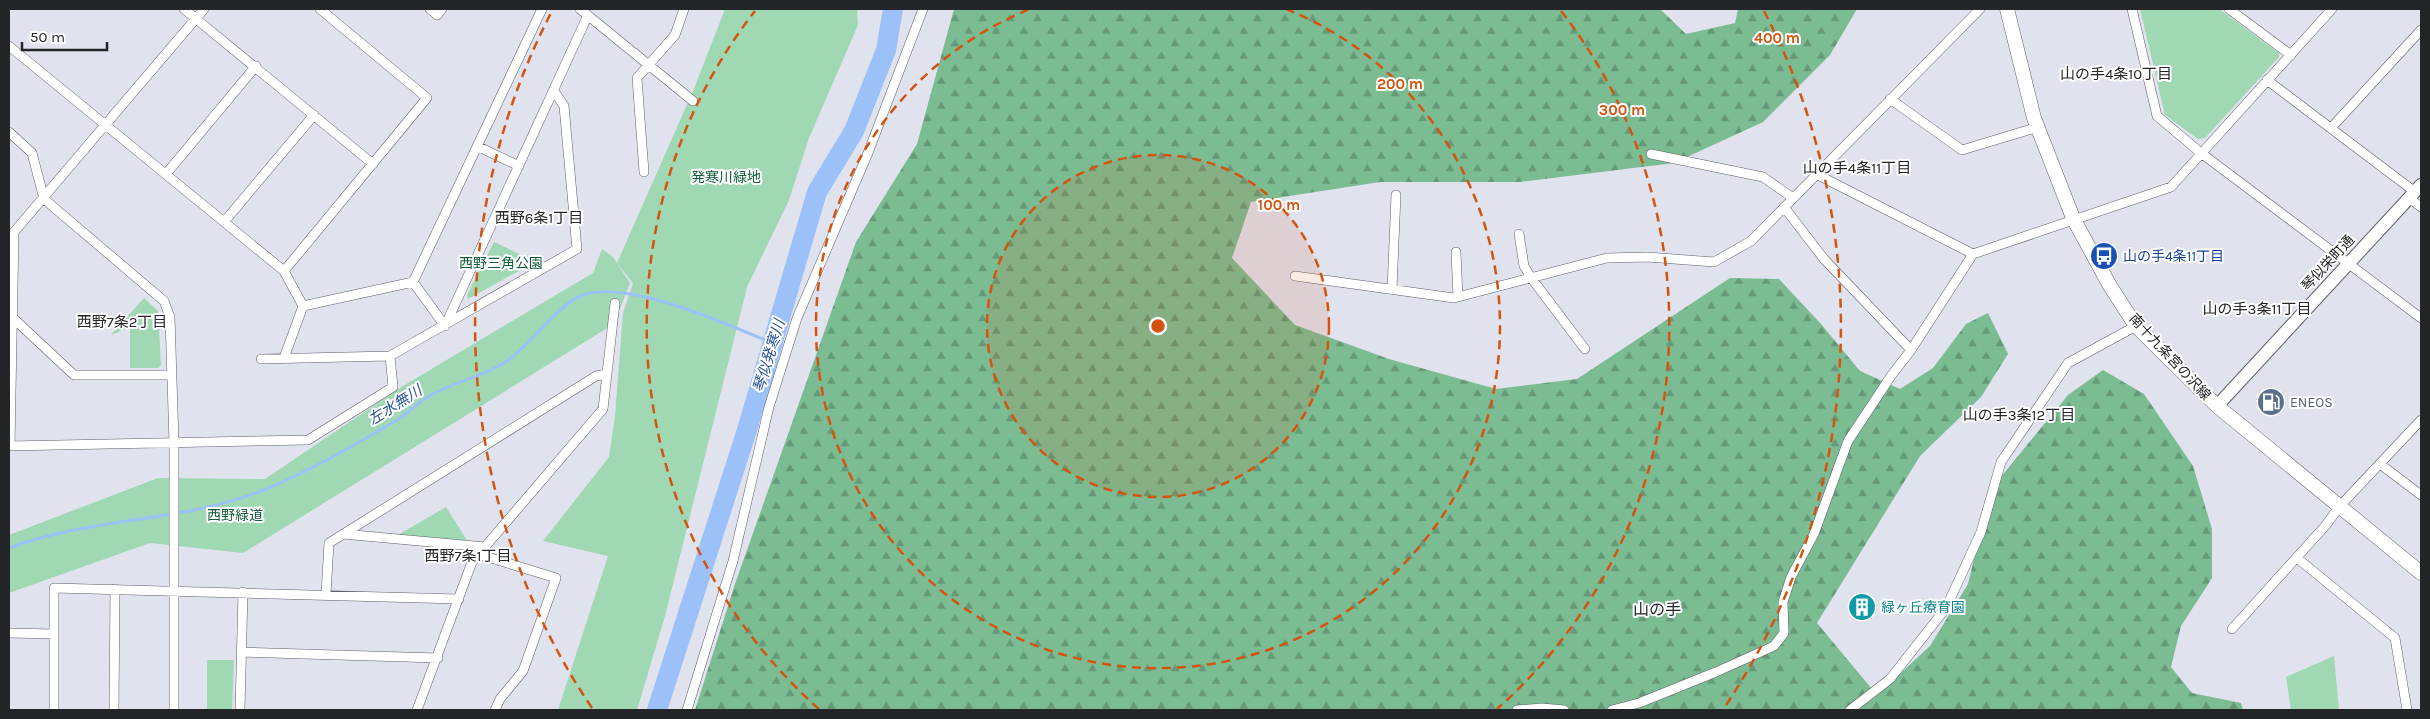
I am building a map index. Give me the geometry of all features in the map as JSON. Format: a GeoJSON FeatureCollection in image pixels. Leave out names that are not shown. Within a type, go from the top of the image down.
{"type":"FeatureCollection","features":[{"type":"Feature","properties":{"kind":"main road","name":"南十九条宮の沢線"},"geometry":{"type":"LineString","coordinates":[[2007,9],[2038,127],[2073,218],[2110,286],[2136,326],[2217,406],[2421,573]]}},
{"type":"Feature","properties":{"kind":"street"},"geometry":{"type":"LineString","coordinates":[[184,9],[256,66],[373,164]]}},
{"type":"Feature","properties":{"kind":"street"},"geometry":{"type":"LineString","coordinates":[[204,9],[14,232],[10,446],[308,440],[393,387],[390,356]]}},
{"type":"Feature","properties":{"kind":"street"},"geometry":{"type":"LineString","coordinates":[[284,271],[427,98],[320,9]]}},
{"type":"Feature","properties":{"kind":"street"},"geometry":{"type":"LineString","coordinates":[[430,9],[437,14],[442,9]]}},
{"type":"Feature","properties":{"kind":"street"},"geometry":{"type":"LineString","coordinates":[[413,282],[542,9]]}},
{"type":"Feature","properties":{"kind":"street"},"geometry":{"type":"LineString","coordinates":[[580,9],[694,101]]}},
{"type":"Feature","properties":{"kind":"street"},"geometry":{"type":"LineString","coordinates":[[644,172],[637,78],[675,35],[684,9]]}},
{"type":"Feature","properties":{"kind":"street"},"geometry":{"type":"LineString","coordinates":[[686,710],[733,562],[769,407],[797,318],[868,153],[923,9]]}},
{"type":"Feature","properties":{"kind":"street"},"geometry":{"type":"LineString","coordinates":[[1295,276],[1458,297],[1607,258],[1647,257],[1714,262],[1751,241],[1980,9]]}},
{"type":"Feature","properties":{"kind":"street"},"geometry":{"type":"LineString","coordinates":[[2132,9],[2157,116],[2201,153],[2421,318]]}},
{"type":"Feature","properties":{"kind":"street"},"geometry":{"type":"LineString","coordinates":[[2229,9],[2290,55]]}},
{"type":"Feature","properties":{"kind":"street"},"geometry":{"type":"LineString","coordinates":[[1612,710],[1639,703],[1774,646],[1784,633],[1783,602],[1791,577],[1814,534],[1848,441],[1891,376],[1911,350],[1973,254],[2073,218],[2171,187],[2332,9]]}},
{"type":"Feature","properties":{"kind":"street"},"geometry":{"type":"LineString","coordinates":[[445,326],[588,16]]}},
{"type":"Feature","properties":{"kind":"street"},"geometry":{"type":"LineString","coordinates":[[2331,128],[2421,30]]}},
{"type":"Feature","properties":{"kind":"street"},"geometry":{"type":"LineString","coordinates":[[9,46],[284,271],[303,306],[284,358]]}},
{"type":"Feature","properties":{"kind":"street"},"geometry":{"type":"LineString","coordinates":[[166,174],[256,66]]}},
{"type":"Feature","properties":{"kind":"street"},"geometry":{"type":"LineString","coordinates":[[2267,80],[2415,192],[2421,207]]}},
{"type":"Feature","properties":{"kind":"street"},"geometry":{"type":"LineString","coordinates":[[261,359],[390,356],[577,249],[564,106],[554,91]]}},
{"type":"Feature","properties":{"kind":"street"},"geometry":{"type":"LineString","coordinates":[[1890,99],[1962,150],[2038,127]]}},
{"type":"Feature","properties":{"kind":"street"},"geometry":{"type":"LineString","coordinates":[[224,222],[314,115]]}},
{"type":"Feature","properties":{"kind":"street"},"geometry":{"type":"LineString","coordinates":[[9,132],[32,153],[44,199],[164,301],[170,317],[174,443],[174,710]]}},
{"type":"Feature","properties":{"kind":"street"},"geometry":{"type":"LineString","coordinates":[[477,146],[519,166]]}},
{"type":"Feature","properties":{"kind":"street"},"geometry":{"type":"LineString","coordinates":[[1652,154],[1764,177],[1793,198]]}},
{"type":"Feature","properties":{"kind":"street"},"geometry":{"type":"LineString","coordinates":[[1816,174],[1973,254]]}},
{"type":"Feature","properties":{"kind":"street","name":"琴似栄町通"},"geometry":{"type":"LineString","coordinates":[[2217,406],[2348,262],[2415,192]]}},
{"type":"Feature","properties":{"kind":"street"},"geometry":{"type":"LineString","coordinates":[[1392,289],[1396,195]]}},
{"type":"Feature","properties":{"kind":"street"},"geometry":{"type":"LineString","coordinates":[[1784,208],[1824,259],[1911,350]]}},
{"type":"Feature","properties":{"kind":"street"},"geometry":{"type":"LineString","coordinates":[[1520,234],[1524,266],[1585,349]]}},
{"type":"Feature","properties":{"kind":"street"},"geometry":{"type":"LineString","coordinates":[[1456,252],[1458,297]]}},
{"type":"Feature","properties":{"kind":"street"},"geometry":{"type":"LineString","coordinates":[[413,282],[445,326]]}},
{"type":"Feature","properties":{"kind":"street"},"geometry":{"type":"LineString","coordinates":[[303,306],[413,282]]}},
{"type":"Feature","properties":{"kind":"street"},"geometry":{"type":"LineString","coordinates":[[417,710],[438,658],[472,562],[603,409],[615,303]]}},
{"type":"Feature","properties":{"kind":"street"},"geometry":{"type":"LineString","coordinates":[[11,318],[74,375],[172,375]]}},
{"type":"Feature","properties":{"kind":"street"},"geometry":{"type":"LineString","coordinates":[[1850,710],[1890,679],[1946,608],[1981,532],[2001,462],[2068,363],[2136,326]]}},
{"type":"Feature","properties":{"kind":"street"},"geometry":{"type":"LineString","coordinates":[[326,594],[330,544],[343,534],[596,376],[607,374]]}},
{"type":"Feature","properties":{"kind":"street"},"geometry":{"type":"LineString","coordinates":[[2232,629],[2297,558],[2339,507],[2421,420]]}},
{"type":"Feature","properties":{"kind":"street"},"geometry":{"type":"LineString","coordinates":[[2380,464],[2421,495]]}},
{"type":"Feature","properties":{"kind":"street"},"geometry":{"type":"LineString","coordinates":[[343,534],[482,550],[556,578],[523,671],[500,699],[495,710]]}},
{"type":"Feature","properties":{"kind":"street"},"geometry":{"type":"LineString","coordinates":[[2297,558],[2395,638],[2407,710]]}},
{"type":"Feature","properties":{"kind":"street"},"geometry":{"type":"LineString","coordinates":[[54,710],[54,588],[459,599]]}},
{"type":"Feature","properties":{"kind":"street"},"geometry":{"type":"LineString","coordinates":[[114,710],[115,589]]}},
{"type":"Feature","properties":{"kind":"street"},"geometry":{"type":"LineString","coordinates":[[240,710],[243,592]]}},
{"type":"Feature","properties":{"kind":"street"},"geometry":{"type":"LineString","coordinates":[[9,633],[54,634]]}},
{"type":"Feature","properties":{"kind":"street"},"geometry":{"type":"LineString","coordinates":[[241,652],[438,658]]}},
{"type":"Feature","properties":{"kind":"street"},"geometry":{"type":"LineString","coordinates":[[1517,710],[1542,708],[1564,710]]}},
{"type":"Feature","properties":{"kind":"green space","name":"発寒川緑地"},"geometry":{"type":"Polygon","coordinates":[[[725,9],[857,9],[858,25],[809,138],[789,200],[747,287],[665,616],[637,710],[558,710],[608,556],[543,541],[609,457],[615,416],[623,313],[633,283],[617,263],[693,91],[725,9]]]}},
{"type":"Feature","properties":{"kind":"green space"},"geometry":{"type":"Polygon","coordinates":[[[954,9],[1660,9],[1686,34],[1735,23],[1738,9],[1857,9],[1830,55],[1763,122],[1674,163],[1520,182],[1380,182],[1251,202],[1232,258],[1295,325],[1389,359],[1496,389],[1577,379],[1730,278],[1779,279],[1821,324],[1860,371],[1900,389],[1933,368],[1966,324],[1988,313],[2008,354],[1981,397],[1920,456],[1817,623],[1877,695],[1930,646],[1968,584],[1991,489],[2068,395],[2103,370],[2144,394],[2193,466],[2212,529],[2212,578],[2181,626],[2171,667],[2192,693],[2241,703],[2243,710],[695,710],[735,584],[856,242],[917,144],[954,9]]]}},
{"type":"Feature","properties":{"kind":"green space"},"geometry":{"type":"Polygon","coordinates":[[[2140,9],[2219,9],[2279,53],[2279,57],[2205,138],[2198,139],[2165,115],[2140,9]]]}},
{"type":"Feature","properties":{"kind":"green space","name":"西野三角公園"},"geometry":{"type":"Polygon","coordinates":[[[494,242],[532,260],[526,267],[468,299],[467,295],[494,242]]]}},
{"type":"Feature","properties":{"kind":"green space","name":"西野緑道"},"geometry":{"type":"Polygon","coordinates":[[[602,249],[613,257],[630,283],[621,306],[609,327],[243,553],[150,543],[9,593],[9,535],[158,478],[265,479],[403,386],[593,273],[602,249]]]}},
{"type":"Feature","properties":{"kind":"green space"},"geometry":{"type":"Polygon","coordinates":[[[144,298],[158,311],[161,365],[158,368],[130,368],[130,327],[111,335],[144,298]]]}},
{"type":"Feature","properties":{"kind":"green space"},"geometry":{"type":"Polygon","coordinates":[[[446,507],[468,542],[398,535],[446,507]]]}},
{"type":"Feature","properties":{"kind":"green space"},"geometry":{"type":"Polygon","coordinates":[[[2334,656],[2339,710],[2291,710],[2286,677],[2334,656]]]}},
{"type":"Feature","properties":{"kind":"green space"},"geometry":{"type":"Polygon","coordinates":[[[207,660],[234,660],[232,710],[207,710],[207,660]]]}},
{"type":"Feature","properties":{"kind":"waterway","name":"琴似発寒川"},"geometry":{"type":"LineString","coordinates":[[657,710],[747,430],[817,192],[854,131],[886,50],[893,9]]}},
{"type":"Feature","properties":{"kind":"waterway","name":"左水無川"},"geometry":{"type":"LineString","coordinates":[[9,548],[74,530],[207,507],[239,499],[287,480],[335,456],[397,420],[431,395],[504,363],[524,347],[563,307],[583,295],[602,292],[625,293],[651,298],[705,316],[772,343]]}},
{"type":"Feature","properties":{"kind":"place","name":"山の手4条11丁目"},"geometry":{"type":"Point","coordinates":[2104,256]}},
{"type":"Feature","properties":{"kind":"place","name":"ENEOS"},"geometry":{"type":"Point","coordinates":[2271,402]}},
{"type":"Feature","properties":{"kind":"place","name":"緑ヶ丘療育園"},"geometry":{"type":"Point","coordinates":[1862,607]}},
{"type":"Feature","properties":{"kind":"district","name":"山の手4条10丁目"},"geometry":{"type":"Point","coordinates":[2116,74]}},
{"type":"Feature","properties":{"kind":"district","name":"山の手4条11丁目"},"geometry":{"type":"Point","coordinates":[1857,168]}},
{"type":"Feature","properties":{"kind":"district","name":"西野6条1丁目"},"geometry":{"type":"Point","coordinates":[539,218]}},
{"type":"Feature","properties":{"kind":"district","name":"山の手3条11丁目"},"geometry":{"type":"Point","coordinates":[2257,309]}},
{"type":"Feature","properties":{"kind":"district","name":"西野7条2丁目"},"geometry":{"type":"Point","coordinates":[122,322]}},
{"type":"Feature","properties":{"kind":"district","name":"山の手3条12丁目"},"geometry":{"type":"Point","coordinates":[2019,415]}},
{"type":"Feature","properties":{"kind":"district","name":"西野7条1丁目"},"geometry":{"type":"Point","coordinates":[468,556]}},
{"type":"Feature","properties":{"kind":"district","name":"山の手"},"geometry":{"type":"Point","coordinates":[1657,609]}}]}
